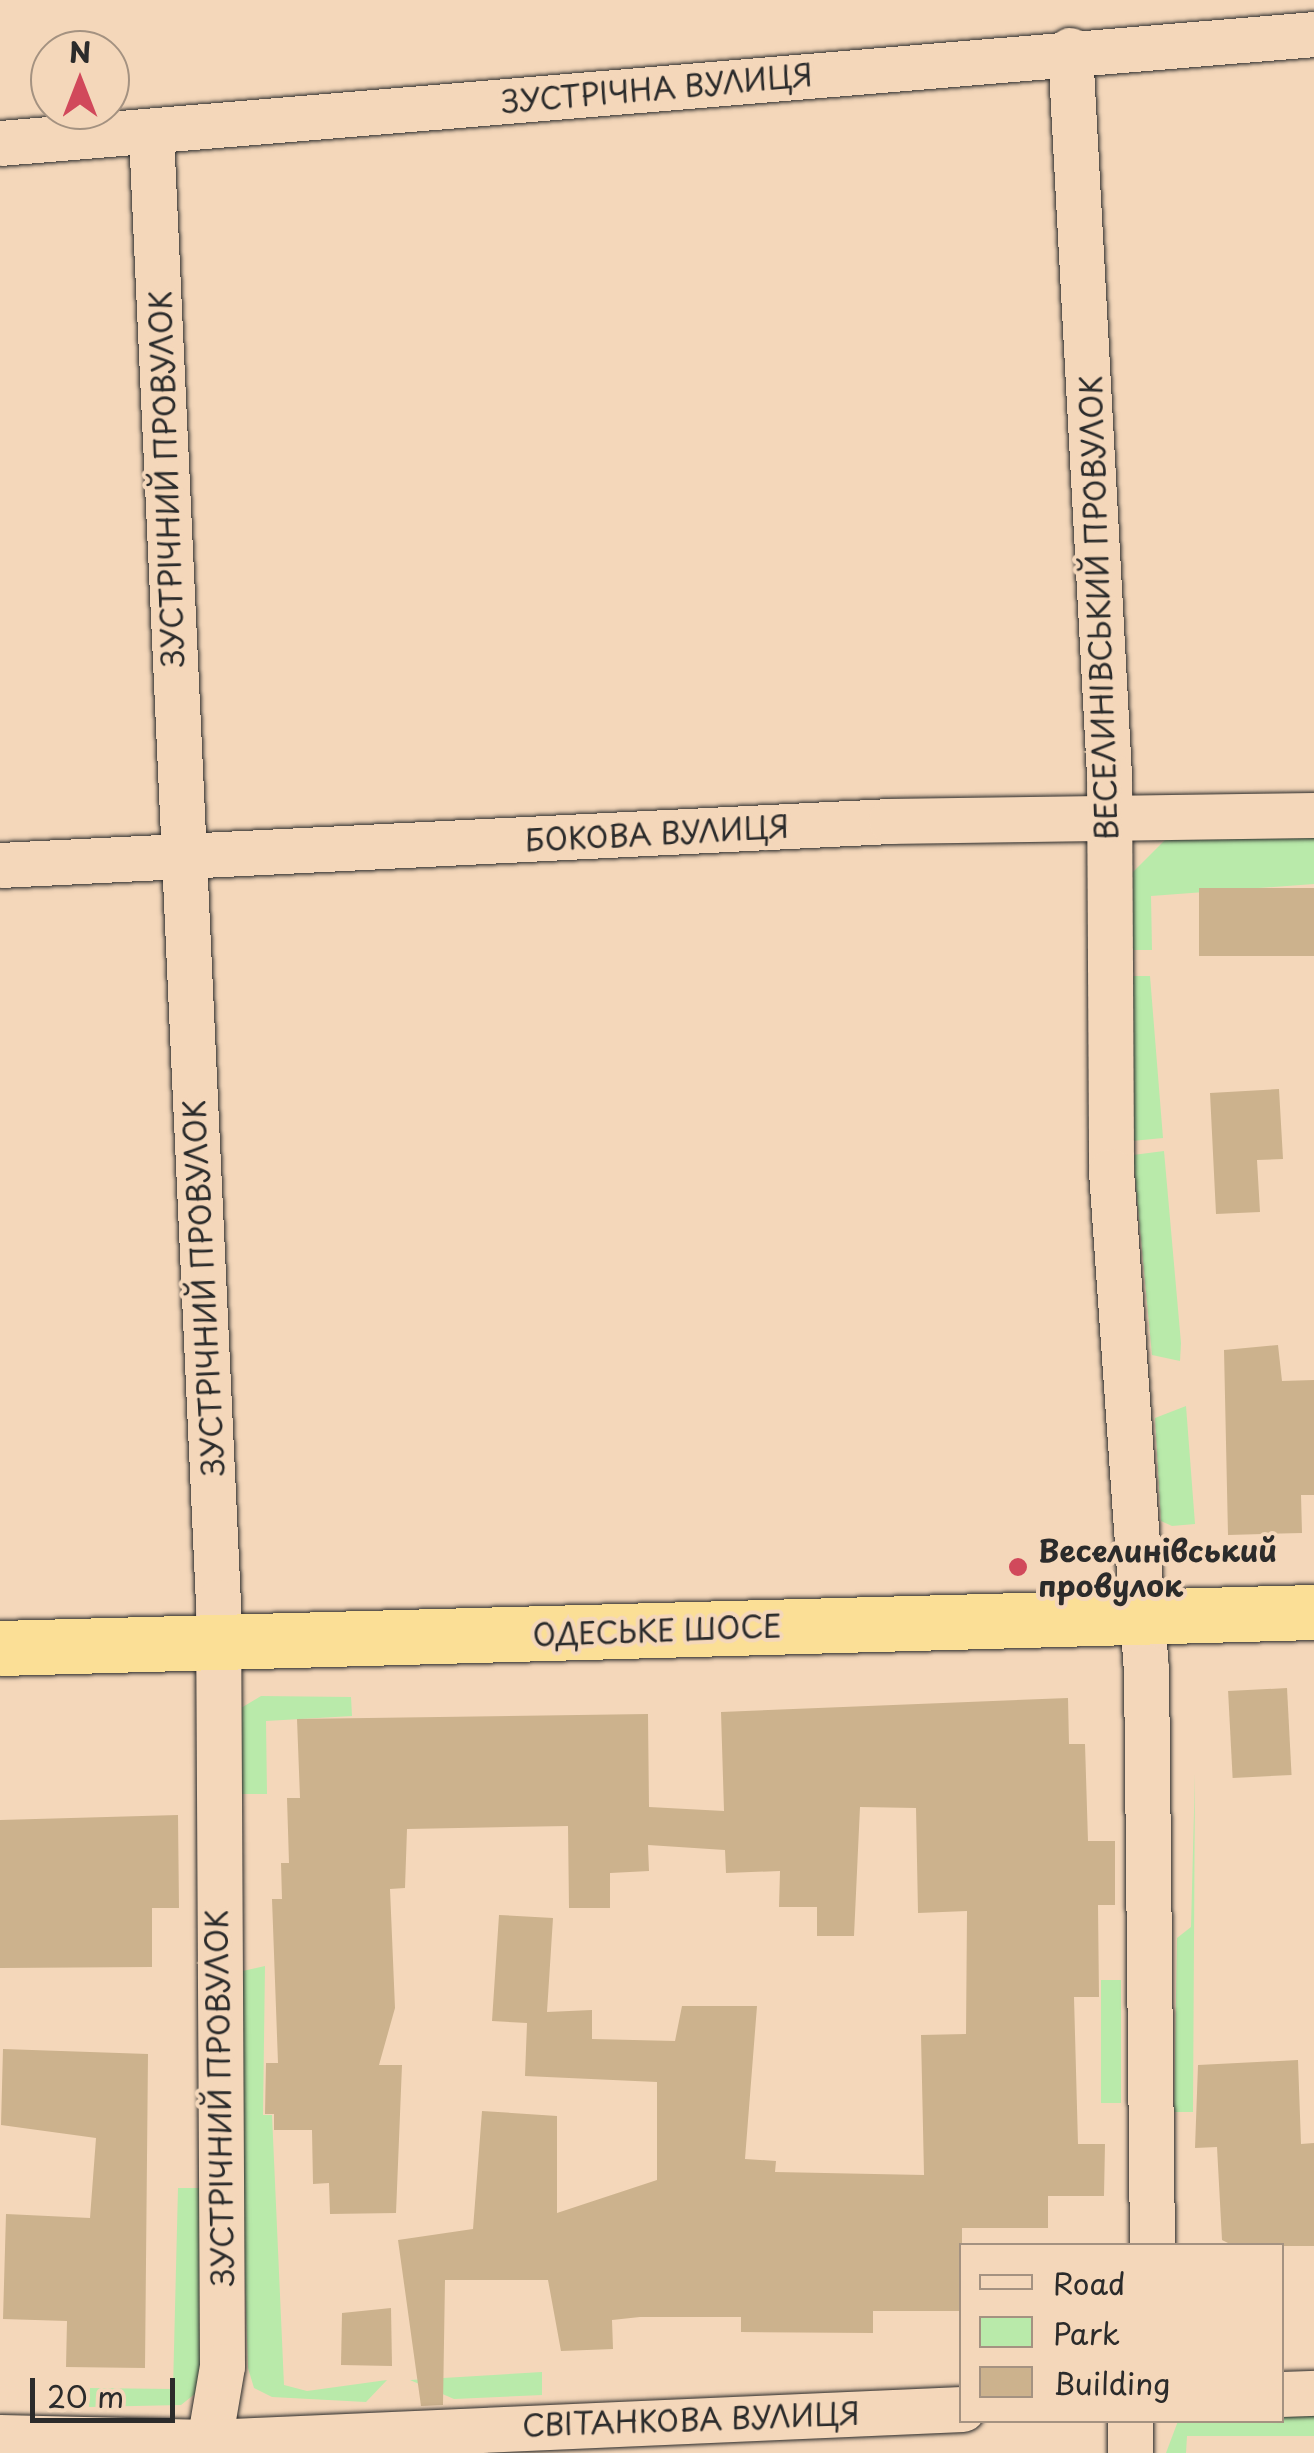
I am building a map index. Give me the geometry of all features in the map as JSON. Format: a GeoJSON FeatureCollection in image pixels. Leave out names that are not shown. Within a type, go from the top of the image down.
{"type":"FeatureCollection","features":[{"type":"Feature","properties":{"kind":"highway","name":"ОДЕСЬКЕ ШОСЕ"},"geometry":{"type":"LineString","coordinates":[[0,1648],[1314,1612]]}},
{"type":"Feature","properties":{"kind":"street","name":"ЗУСТРІЧНА ВУЛИЦЯ"},"geometry":{"type":"LineString","coordinates":[[0,144],[151,134],[1070,50],[1314,34]]}},
{"type":"Feature","properties":{"kind":"street","name":"ВЕСЕЛИНІВСЬКИЙ ПРОВУЛОК"},"geometry":{"type":"LineString","coordinates":[[1070,50],[1095,428],[1110,1152],[1144,1616],[1152,2243]]}},
{"type":"Feature","properties":{"kind":"street","name":"ЗУСТРІЧНИЙ ПРОВУЛОК"},"geometry":{"type":"LineString","coordinates":[[151,134],[218,1642],[222,2366],[209,2442]]}},
{"type":"Feature","properties":{"kind":"street","name":"БОКОВА ВУЛИЦЯ"},"geometry":{"type":"LineString","coordinates":[[0,865],[1106,818],[1314,815]]}},
{"type":"Feature","properties":{"kind":"street"},"geometry":{"type":"LineString","coordinates":[[1284,2394],[1314,2393]]}},
{"type":"Feature","properties":{"kind":"street","name":"СВІТАНКОВА ВУЛИЦЯ"},"geometry":{"type":"LineString","coordinates":[[0,2437],[209,2442],[959,2409]]}},
{"type":"Feature","properties":{"kind":"street"},"geometry":{"type":"LineString","coordinates":[[1130,2423],[1130,2453]]}},
{"type":"Feature","properties":{"kind":"green space"},"geometry":{"type":"Polygon","coordinates":[[[1314,831],[1314,884],[1151,896],[1152,950],[1124,950],[1132,873],[1165,840],[1314,831]]]}},
{"type":"Feature","properties":{"kind":"green space"},"geometry":{"type":"Polygon","coordinates":[[[1123,976],[1150,976],[1163,1138],[1132,1141],[1123,976]]]}},
{"type":"Feature","properties":{"kind":"green space"},"geometry":{"type":"Polygon","coordinates":[[[1164,1151],[1180,1361],[1152,1355],[1133,1155],[1164,1151]]]}},
{"type":"Feature","properties":{"kind":"green space"},"geometry":{"type":"Polygon","coordinates":[[[1186,1406],[1195,1524],[1172,1526],[1161,1521],[1155,1418],[1186,1406]]]}},
{"type":"Feature","properties":{"kind":"green space"},"geometry":{"type":"Polygon","coordinates":[[[261,1696],[351,1697],[352,1716],[266,1721],[267,1794],[236,1794],[241,1708],[261,1696]]]}},
{"type":"Feature","properties":{"kind":"green space"},"geometry":{"type":"Polygon","coordinates":[[[1195,1773],[1193,2112],[1174,2112],[1177,1938],[1191,1927],[1195,1773]]]}},
{"type":"Feature","properties":{"kind":"green space"},"geometry":{"type":"Polygon","coordinates":[[[265,1966],[263,2115],[272,2115],[284,2385],[307,2391],[387,2380],[366,2402],[272,2397],[254,2388],[248,2368],[234,1973],[265,1966]]]}},
{"type":"Feature","properties":{"kind":"green space"},"geometry":{"type":"Polygon","coordinates":[[[1101,1980],[1121,1980],[1121,2103],[1101,2103],[1101,1980]]]}},
{"type":"Feature","properties":{"kind":"green space"},"geometry":{"type":"Polygon","coordinates":[[[178,2188],[204,2188],[201,2389],[181,2405],[89,2407],[90,2388],[173,2389],[178,2188]]]}},
{"type":"Feature","properties":{"kind":"green space"},"geometry":{"type":"Polygon","coordinates":[[[542,2372],[542,2395],[454,2399],[410,2380],[542,2372]]]}},
{"type":"Feature","properties":{"kind":"green space"},"geometry":{"type":"Polygon","coordinates":[[[1284,2406],[1314,2406],[1314,2436],[1187,2436],[1186,2453],[1166,2453],[1177,2423],[1284,2423],[1284,2406]]]}},
{"type":"Feature","properties":{"kind":"building"},"geometry":{"type":"Polygon","coordinates":[[[1199,888],[1314,888],[1314,956],[1199,956],[1199,888]]]}},
{"type":"Feature","properties":{"kind":"building"},"geometry":{"type":"Polygon","coordinates":[[[1279,1089],[1283,1159],[1257,1160],[1260,1212],[1216,1214],[1210,1093],[1279,1089]]]}},
{"type":"Feature","properties":{"kind":"building"},"geometry":{"type":"Polygon","coordinates":[[[1278,1345],[1282,1381],[1314,1380],[1314,1495],[1301,1495],[1302,1533],[1228,1535],[1224,1350],[1278,1345]]]}},
{"type":"Feature","properties":{"kind":"building"},"geometry":{"type":"Polygon","coordinates":[[[1287,1688],[1292,1775],[1233,1778],[1228,1691],[1287,1688]]]}},
{"type":"Feature","properties":{"kind":"building"},"geometry":{"type":"Polygon","coordinates":[[[1068,1698],[1069,1744],[1085,1744],[1088,1841],[1115,1841],[1115,1905],[1098,1905],[1099,1997],[1074,1997],[1078,2144],[1105,2144],[1104,2196],[1048,2196],[1048,2228],[962,2228],[959,2311],[873,2311],[873,2333],[741,2332],[741,2317],[640,2317],[612,2320],[613,2349],[561,2351],[548,2280],[445,2280],[443,2405],[421,2406],[398,2240],[473,2229],[482,2111],[557,2116],[557,2213],[657,2180],[657,2082],[525,2076],[527,2023],[492,2021],[499,1915],[553,1918],[547,2012],[592,2010],[592,2039],[675,2041],[682,2006],[757,2006],[745,2159],[776,2161],[775,2172],[924,2175],[921,2035],[966,2034],[967,1911],[918,1913],[916,1808],[860,1807],[854,1936],[817,1936],[817,1907],[779,1907],[780,1871],[726,1873],[725,1850],[648,1845],[649,1871],[610,1873],[610,1908],[569,1908],[568,1826],[407,1829],[405,1888],[390,1889],[395,2008],[379,2065],[402,2065],[396,2213],[330,2214],[329,2183],[313,2184],[312,2130],[274,2130],[274,2114],[265,2114],[266,2063],[278,2063],[272,1899],[282,1899],[281,1863],[289,1863],[287,1798],[300,1798],[297,1719],[648,1714],[649,1807],[724,1811],[721,1712],[1068,1698]]]}},
{"type":"Feature","properties":{"kind":"building"},"geometry":{"type":"Polygon","coordinates":[[[178,1815],[179,1908],[152,1908],[152,1967],[0,1968],[0,1820],[178,1815]]]}},
{"type":"Feature","properties":{"kind":"building"},"geometry":{"type":"Polygon","coordinates":[[[3,2049],[148,2054],[145,2368],[66,2367],[67,2321],[3,2319],[6,2214],[90,2218],[96,2138],[1,2125],[3,2049]]]}},
{"type":"Feature","properties":{"kind":"building"},"geometry":{"type":"Polygon","coordinates":[[[1298,2060],[1301,2144],[1314,2143],[1314,2246],[1222,2240],[1217,2147],[1195,2148],[1198,2065],[1298,2060]]]}},
{"type":"Feature","properties":{"kind":"building"},"geometry":{"type":"Polygon","coordinates":[[[391,2308],[392,2366],[341,2365],[342,2313],[391,2308]]]}},
{"type":"Feature","properties":{"kind":"place","name":"Веселинівський провулок"},"geometry":{"type":"Point","coordinates":[1018,1567]}}]}
